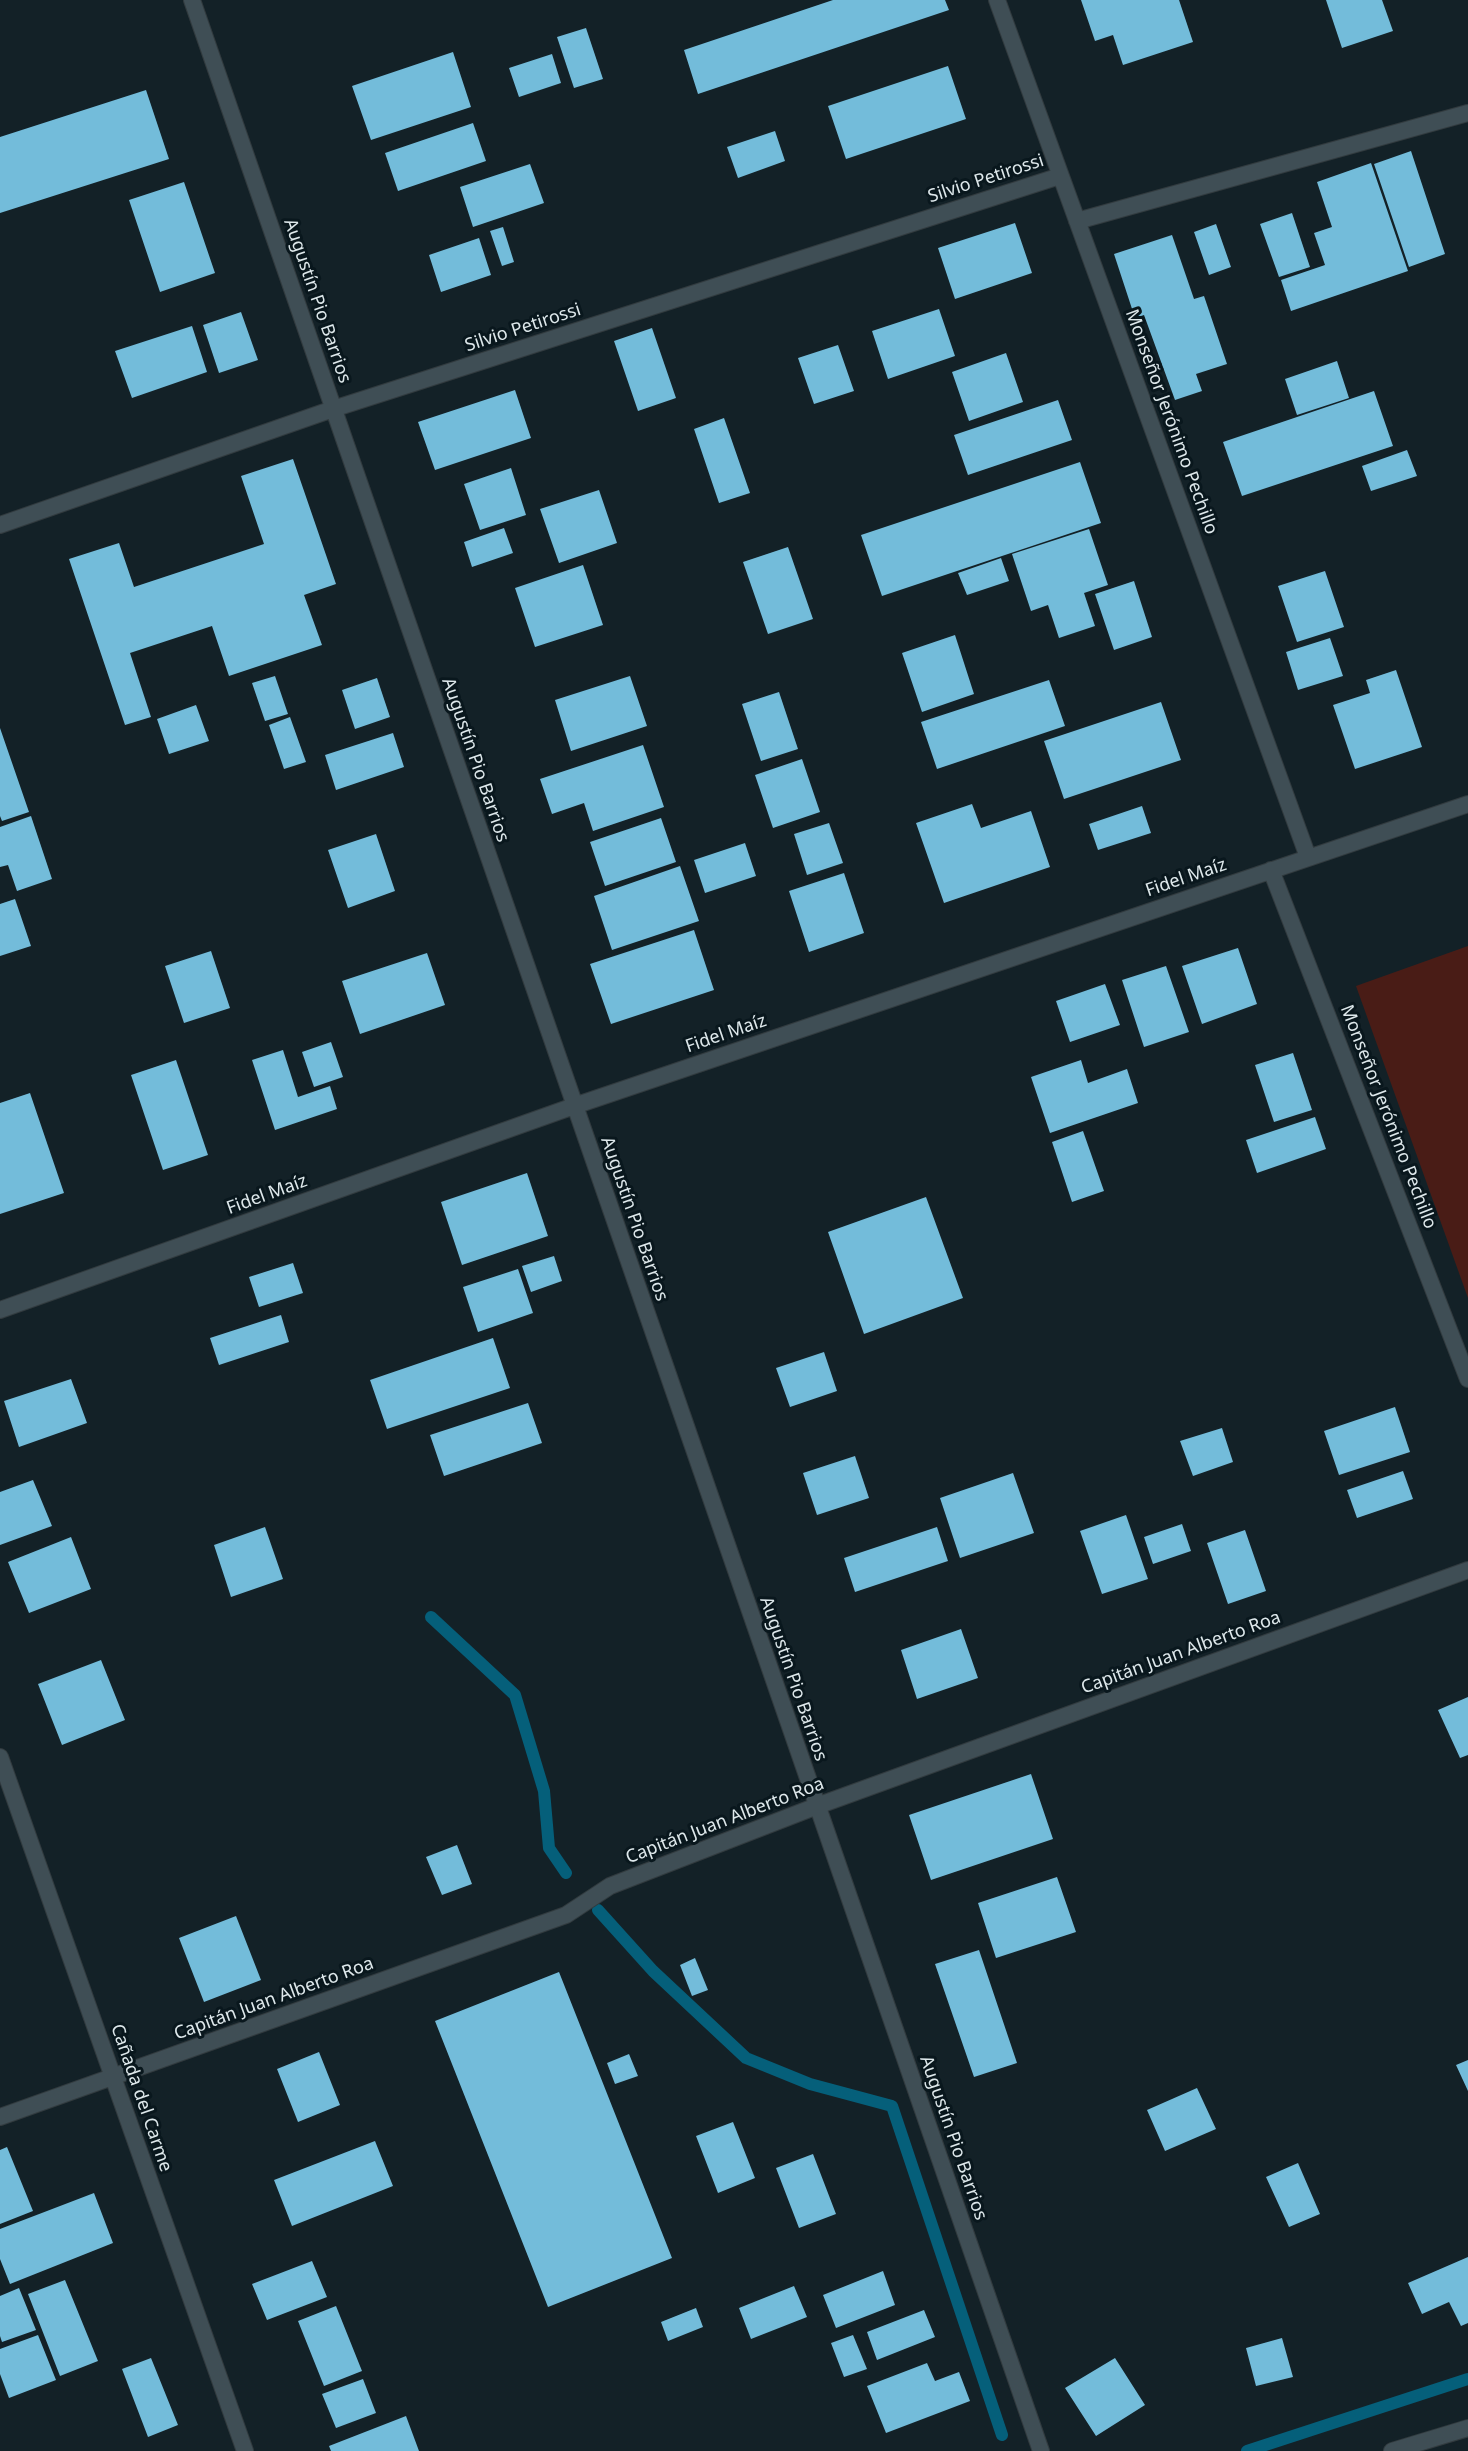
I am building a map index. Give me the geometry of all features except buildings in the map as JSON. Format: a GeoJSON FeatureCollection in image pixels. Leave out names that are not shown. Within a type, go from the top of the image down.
{"type":"FeatureCollection","features":[{"type":"Feature","properties":{"kind":"street","name":"Augustín Pio Barrios"},"geometry":{"type":"LineString","coordinates":[[192,0],[1041,2451]]}},
{"type":"Feature","properties":{"kind":"street","name":"Monseñor Jerónimo Pechillo"},"geometry":{"type":"LineString","coordinates":[[997,0],[1308,857]]}},
{"type":"Feature","properties":{"kind":"street"},"geometry":{"type":"LineString","coordinates":[[1077,221],[1468,113]]}},
{"type":"Feature","properties":{"kind":"street","name":"Silvio Petirossi"},"geometry":{"type":"LineString","coordinates":[[0,525],[333,409],[1060,176]]}},
{"type":"Feature","properties":{"kind":"street","name":"Fidel Maíz"},"geometry":{"type":"LineString","coordinates":[[0,1310],[574,1106],[1468,804]]}},
{"type":"Feature","properties":{"kind":"street","name":"Monseñor Jerónimo Pechillo"},"geometry":{"type":"LineString","coordinates":[[1271,870],[1468,1379]]}},
{"type":"Feature","properties":{"kind":"street","name":"Capitán Juan Alberto Roa"},"geometry":{"type":"LineString","coordinates":[[0,2117],[566,1915],[610,1886],[817,1806],[1468,1570]]}},
{"type":"Feature","properties":{"kind":"street","name":"Cañada del Carme"},"geometry":{"type":"LineString","coordinates":[[0,1757],[245,2451]]}},
{"type":"Feature","properties":{"kind":"street"},"geometry":{"type":"LineString","coordinates":[[1392,2451],[1468,2428]]}},
{"type":"Feature","properties":{"kind":"shaded area"},"geometry":{"type":"Polygon","coordinates":[[[1468,946],[1468,1298],[1356,986],[1468,946]]]}},
{"type":"Feature","properties":{"kind":"waterway"},"geometry":{"type":"LineString","coordinates":[[431,1617],[515,1695],[544,1791],[549,1848],[566,1873]]}},
{"type":"Feature","properties":{"kind":"waterway"},"geometry":{"type":"LineString","coordinates":[[598,1910],[653,1971],[746,2058],[810,2084],[892,2106],[1002,2435]]}},
{"type":"Feature","properties":{"kind":"waterway"},"geometry":{"type":"LineString","coordinates":[[1247,2451],[1468,2379]]}}]}
